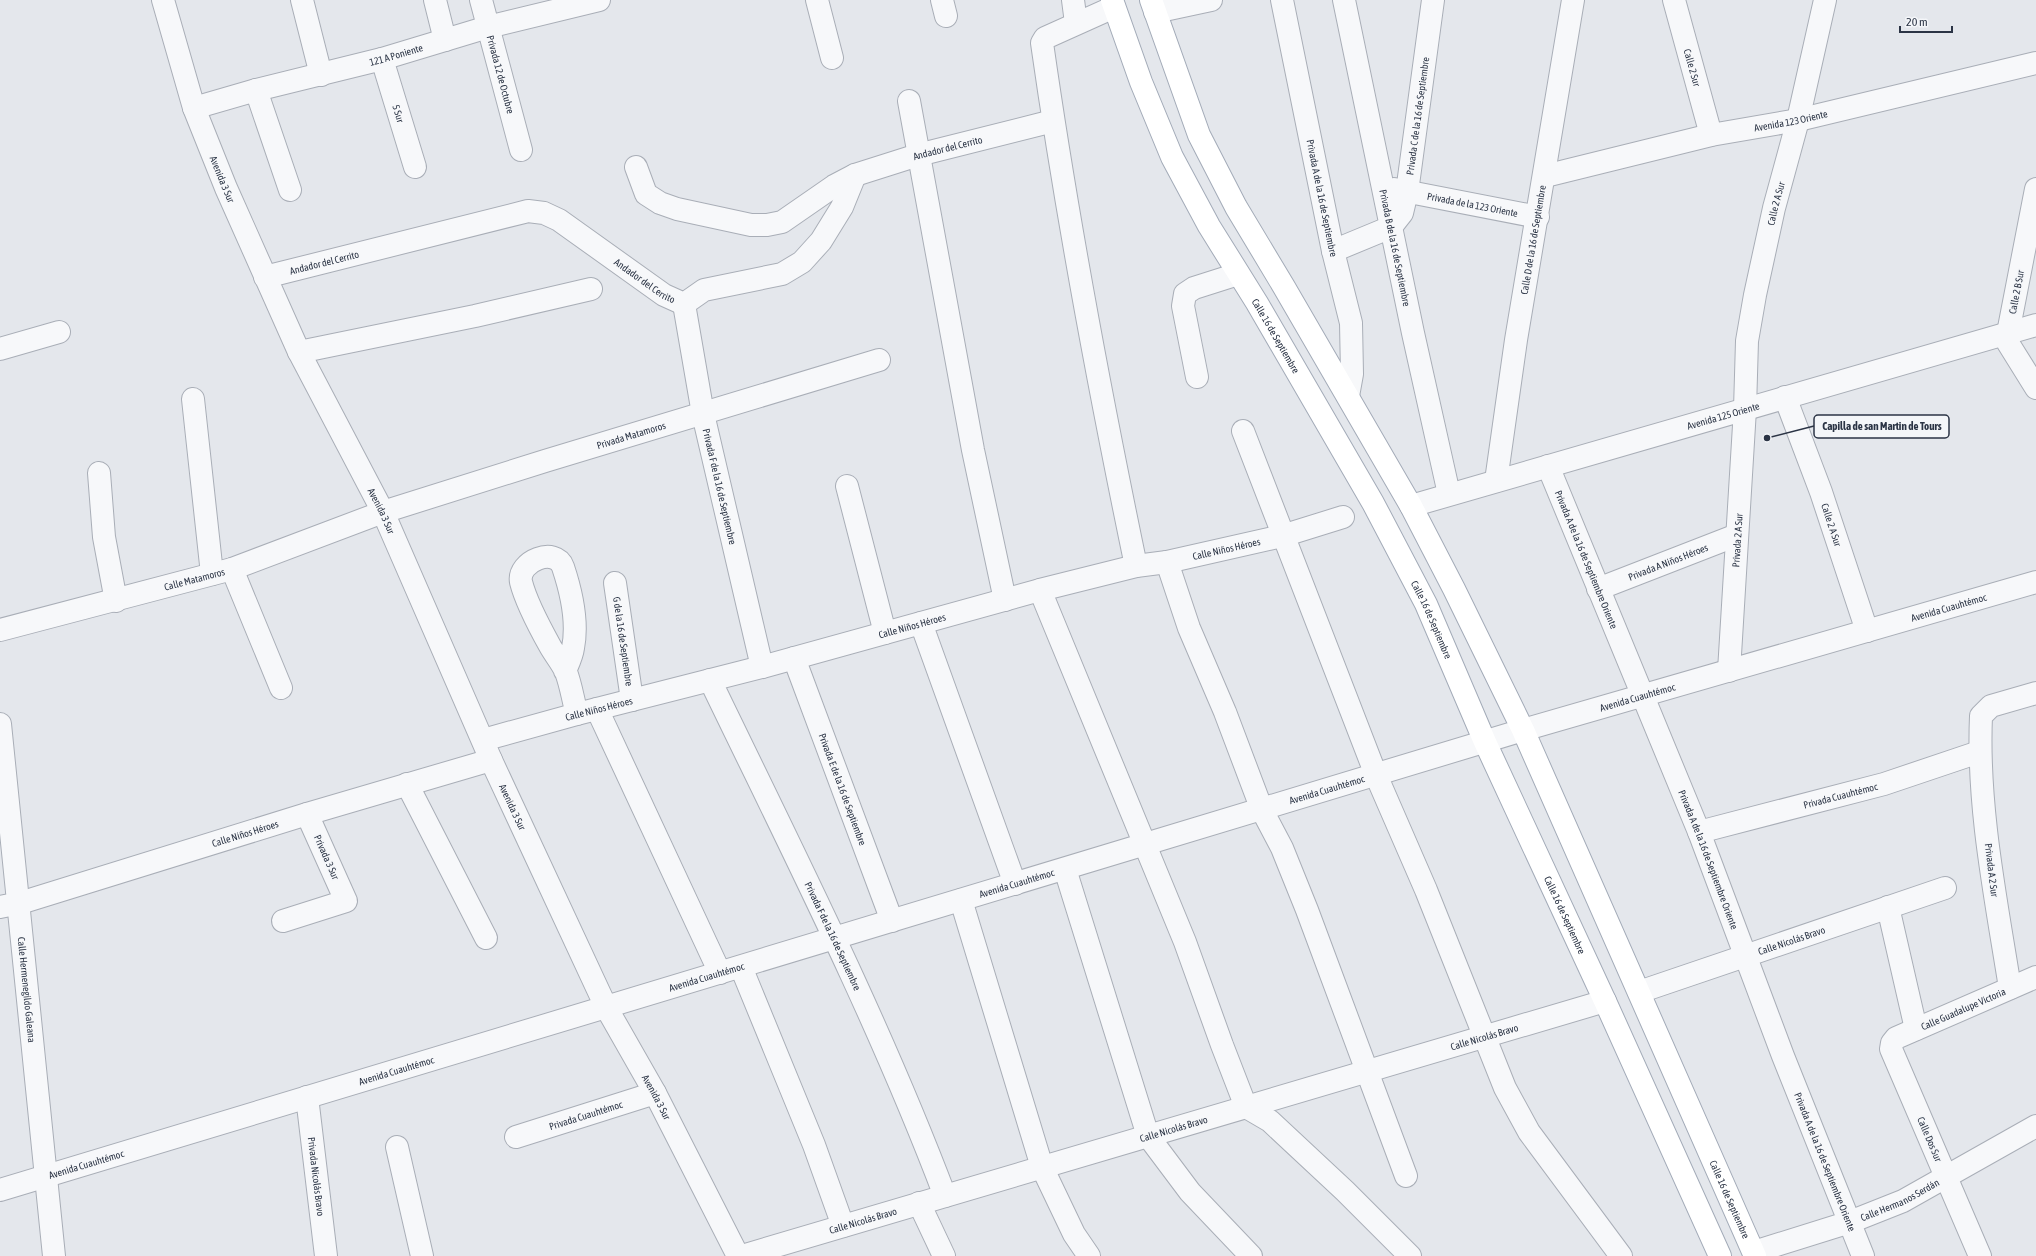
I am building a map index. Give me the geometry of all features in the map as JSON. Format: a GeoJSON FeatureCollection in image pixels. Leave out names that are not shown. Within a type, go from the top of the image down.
{"type":"FeatureCollection","features":[{"type":"Feature","properties":{"kind":"main road","name":"Calle 16 de Septiembre"},"geometry":{"type":"LineString","coordinates":[[1113,4],[1141,82],[1172,157],[1209,226],[1380,517],[1426,604],[1485,742],[1605,1001],[1714,1254]]}},
{"type":"Feature","properties":{"kind":"main road","name":"Calle 16 de Septiembre"},"geometry":{"type":"LineString","coordinates":[[1153,6],[1199,135],[1236,207],[1411,506],[1454,588],[1523,730],[1755,1254]]}},
{"type":"Feature","properties":{"kind":"street","name":"Avenida 3 Sur"},"geometry":{"type":"LineString","coordinates":[[163,0],[194,108],[226,188],[298,352],[384,512],[491,760],[606,1007],[655,1093],[738,1256]]}},
{"type":"Feature","properties":{"kind":"street"},"geometry":{"type":"LineString","coordinates":[[302,0],[321,74]]}},
{"type":"Feature","properties":{"kind":"street"},"geometry":{"type":"LineString","coordinates":[[435,0],[445,40]]}},
{"type":"Feature","properties":{"kind":"street","name":"Privada 12 de Octubre"},"geometry":{"type":"LineString","coordinates":[[480,0],[521,150]]}},
{"type":"Feature","properties":{"kind":"street","name":"121 A Poniente"},"geometry":{"type":"LineString","coordinates":[[194,108],[256,90],[382,59],[488,27],[597,0]]}},
{"type":"Feature","properties":{"kind":"street"},"geometry":{"type":"LineString","coordinates":[[817,0],[832,58]]}},
{"type":"Feature","properties":{"kind":"street"},"geometry":{"type":"LineString","coordinates":[[1073,0],[1076,23]]}},
{"type":"Feature","properties":{"kind":"street"},"geometry":{"type":"LineString","coordinates":[[1153,6],[1211,0]]}},
{"type":"Feature","properties":{"kind":"street","name":"Privada A de la 16 de Septiembre"},"geometry":{"type":"LineString","coordinates":[[1282,0],[1333,251],[1351,323],[1352,374],[1348,396]]}},
{"type":"Feature","properties":{"kind":"street","name":"Privada B de la 16 de Septiembre"},"geometry":{"type":"LineString","coordinates":[[1344,0],[1391,228],[1449,494]]}},
{"type":"Feature","properties":{"kind":"street","name":"Privada C de la 16 de Septiembre"},"geometry":{"type":"LineString","coordinates":[[1391,228],[1402,213],[1408,192],[1433,0]]}},
{"type":"Feature","properties":{"kind":"street","name":"Calle D de la 16 de Septiembre"},"geometry":{"type":"LineString","coordinates":[[1496,481],[1516,340],[1545,176],[1573,0]]}},
{"type":"Feature","properties":{"kind":"street","name":"Calle 2 Sur"},"geometry":{"type":"LineString","coordinates":[[1674,0],[1711,135]]}},
{"type":"Feature","properties":{"kind":"street","name":"Calle 2 A Sur"},"geometry":{"type":"LineString","coordinates":[[1745,409],[1747,341],[1754,295],[1774,208],[1798,120],[1825,0]]}},
{"type":"Feature","properties":{"kind":"street"},"geometry":{"type":"LineString","coordinates":[[1113,4],[1045,38],[1042,43],[1053,121],[1115,463],[1136,566]]}},
{"type":"Feature","properties":{"kind":"street","name":"5 Sur"},"geometry":{"type":"LineString","coordinates":[[382,59],[415,168]]}},
{"type":"Feature","properties":{"kind":"street","name":"Avenida 123 Oriente"},"geometry":{"type":"LineString","coordinates":[[1545,176],[1711,135],[1798,120],[2036,63]]}},
{"type":"Feature","properties":{"kind":"street"},"geometry":{"type":"LineString","coordinates":[[256,90],[290,190]]}},
{"type":"Feature","properties":{"kind":"street"},"geometry":{"type":"LineString","coordinates":[[909,102],[973,450],[1005,600]]}},
{"type":"Feature","properties":{"kind":"street","name":"Andador del Cerrito"},"geometry":{"type":"LineString","coordinates":[[265,276],[528,211],[544,212],[558,220],[664,295],[684,304],[704,290],[782,274],[802,262],[821,241],[842,207],[855,175],[918,155],[1053,121]]}},
{"type":"Feature","properties":{"kind":"street"},"geometry":{"type":"LineString","coordinates":[[636,167],[646,194],[660,203],[677,209],[751,225],[782,222],[834,186],[855,175]]}},
{"type":"Feature","properties":{"kind":"street","name":"Privada de la 123 Oriente"},"geometry":{"type":"LineString","coordinates":[[1383,187],[1538,217]]}},
{"type":"Feature","properties":{"kind":"street","name":"Calle 2 B Sur"},"geometry":{"type":"LineString","coordinates":[[2036,189],[2008,333],[2008,343],[2036,388]]}},
{"type":"Feature","properties":{"kind":"street"},"geometry":{"type":"LineString","coordinates":[[1333,251],[1391,228]]}},
{"type":"Feature","properties":{"kind":"street"},"geometry":{"type":"LineString","coordinates":[[1197,377],[1183,306],[1185,294],[1194,288],[1238,274]]}},
{"type":"Feature","properties":{"kind":"street"},"geometry":{"type":"LineString","coordinates":[[298,352],[475,316],[591,289]]}},
{"type":"Feature","properties":{"kind":"street","name":"Privada F de la 16 de Septiembre"},"geometry":{"type":"LineString","coordinates":[[684,304],[703,414],[762,667]]}},
{"type":"Feature","properties":{"kind":"street","name":"Avenida 125 Oriente"},"geometry":{"type":"LineString","coordinates":[[1411,506],[2036,325]]}},
{"type":"Feature","properties":{"kind":"street"},"geometry":{"type":"LineString","coordinates":[[0,349],[59,332]]}},
{"type":"Feature","properties":{"kind":"street","name":"Privada Matamoros"},"geometry":{"type":"LineString","coordinates":[[384,512],[545,460],[703,414],[879,360]]}},
{"type":"Feature","properties":{"kind":"street","name":"Calle 2 A Sur"},"geometry":{"type":"LineString","coordinates":[[1785,397],[1821,492],[1867,631]]}},
{"type":"Feature","properties":{"kind":"street"},"geometry":{"type":"LineString","coordinates":[[193,399],[222,572],[281,688]]}},
{"type":"Feature","properties":{"kind":"street","name":"Privada 2 A Sur"},"geometry":{"type":"LineString","coordinates":[[1729,671],[1745,409]]}},
{"type":"Feature","properties":{"kind":"street"},"geometry":{"type":"LineString","coordinates":[[1242,431],[1376,775],[1426,890],[1505,1088],[1529,1132],[1621,1256]]}},
{"type":"Feature","properties":{"kind":"street","name":"Privada A de la 16 de Septiembre Oriente"},"geometry":{"type":"LineString","coordinates":[[1548,466],[1699,832],[1783,1056],[1863,1256]]}},
{"type":"Feature","properties":{"kind":"street"},"geometry":{"type":"LineString","coordinates":[[99,473],[104,537],[116,601]]}},
{"type":"Feature","properties":{"kind":"street"},"geometry":{"type":"LineString","coordinates":[[847,486],[885,633]]}},
{"type":"Feature","properties":{"kind":"street","name":"Calle Matamoros"},"geometry":{"type":"LineString","coordinates":[[0,630],[116,601],[222,572],[384,512]]}},
{"type":"Feature","properties":{"kind":"street","name":"Calle Niños Héroes"},"geometry":{"type":"LineString","coordinates":[[483,740],[587,711],[762,667],[1040,590],[1136,566],[1167,562],[1282,536],[1342,517]]}},
{"type":"Feature","properties":{"kind":"street","name":"Privada A Niños Héroes"},"geometry":{"type":"LineString","coordinates":[[1598,589],[1737,535]]}},
{"type":"Feature","properties":{"kind":"street"},"geometry":{"type":"LineString","coordinates":[[1167,562],[1189,628],[1225,712],[1262,810],[1282,848],[1304,903],[1406,1176]]}},
{"type":"Feature","properties":{"kind":"street","name":"Avenida Cuauhtémoc"},"geometry":{"type":"LineString","coordinates":[[0,1190],[1523,730],[2036,582]]}},
{"type":"Feature","properties":{"kind":"street","name":"G de la 16 de Septiembre"},"geometry":{"type":"LineString","coordinates":[[615,583],[632,700]]}},
{"type":"Feature","properties":{"kind":"street"},"geometry":{"type":"LineString","coordinates":[[1040,590],[1185,942],[1222,1045],[1246,1106],[1270,1121],[1345,1191],[1410,1256]]}},
{"type":"Feature","properties":{"kind":"street"},"geometry":{"type":"LineString","coordinates":[[921,623],[1015,884]]}},
{"type":"Feature","properties":{"kind":"street","name":"Privada E de la 16 de Septiembre"},"geometry":{"type":"LineString","coordinates":[[794,658],[892,921]]}},
{"type":"Feature","properties":{"kind":"street"},"geometry":{"type":"LineString","coordinates":[[566,671],[720,973]]}},
{"type":"Feature","properties":{"kind":"street","name":"Privada F de la 16 de Septiembre"},"geometry":{"type":"LineString","coordinates":[[710,680],[835,938],[908,1103],[945,1196]]}},
{"type":"Feature","properties":{"kind":"street"},"geometry":{"type":"LineString","coordinates":[[1979,752],[1981,716],[1984,711],[1991,706],[2036,693]]}},
{"type":"Feature","properties":{"kind":"street","name":"Calle Hermenegildo Galeana"},"geometry":{"type":"LineString","coordinates":[[0,724],[10,905],[47,1176],[54,1256]]}},
{"type":"Feature","properties":{"kind":"street","name":"Privada Cuauhtémoc"},"geometry":{"type":"LineString","coordinates":[[1699,832],[1884,784],[1979,752]]}},
{"type":"Feature","properties":{"kind":"street","name":"Privada A 2 Sur"},"geometry":{"type":"LineString","coordinates":[[1979,752],[1991,871],[2010,988]]}},
{"type":"Feature","properties":{"kind":"street","name":"Calle Niños Héroes"},"geometry":{"type":"LineString","coordinates":[[10,905],[307,814],[491,760]]}},
{"type":"Feature","properties":{"kind":"street"},"geometry":{"type":"LineString","coordinates":[[407,784],[486,938]]}},
{"type":"Feature","properties":{"kind":"street","name":"Privada 3 Sur"},"geometry":{"type":"LineString","coordinates":[[283,921],[346,901],[307,814]]}},
{"type":"Feature","properties":{"kind":"street"},"geometry":{"type":"LineString","coordinates":[[1065,869],[1148,1136],[1190,1192],[1251,1256]]}},
{"type":"Feature","properties":{"kind":"street","name":"Calle Nicolás Bravo"},"geometry":{"type":"LineString","coordinates":[[1639,992],[1945,888]]}},
{"type":"Feature","properties":{"kind":"street"},"geometry":{"type":"LineString","coordinates":[[961,900],[1042,1167],[1074,1234],[1089,1256]]}},
{"type":"Feature","properties":{"kind":"street"},"geometry":{"type":"LineString","coordinates":[[1888,907],[1916,1029]]}},
{"type":"Feature","properties":{"kind":"street"},"geometry":{"type":"LineString","coordinates":[[741,967],[814,1145],[843,1226]]}},
{"type":"Feature","properties":{"kind":"street","name":"Calle Guadalupe Victoria"},"geometry":{"type":"LineString","coordinates":[[1892,1043],[1896,1038],[2036,978]]}},
{"type":"Feature","properties":{"kind":"street","name":"Calle Nicolás Bravo"},"geometry":{"type":"LineString","coordinates":[[742,1256],[1605,1001]]}},
{"type":"Feature","properties":{"kind":"street","name":"Calle Dos Sur"},"geometry":{"type":"LineString","coordinates":[[1892,1043],[1892,1049],[1980,1256]]}},
{"type":"Feature","properties":{"kind":"street","name":"Privada Cuauhtémoc"},"geometry":{"type":"LineString","coordinates":[[516,1137],[655,1093]]}},
{"type":"Feature","properties":{"kind":"street","name":"Privada Nicolás Bravo"},"geometry":{"type":"LineString","coordinates":[[307,1098],[326,1256]]}},
{"type":"Feature","properties":{"kind":"street","name":"Calle Hermanos Serdán"},"geometry":{"type":"LineString","coordinates":[[1755,1254],[1850,1222],[1903,1201],[2036,1126]]}},
{"type":"Feature","properties":{"kind":"street"},"geometry":{"type":"LineString","coordinates":[[397,1147],[422,1256]]}},
{"type":"Feature","properties":{"kind":"street"},"geometry":{"type":"LineString","coordinates":[[919,1204],[944,1256]]}},
{"type":"Feature","properties":{"kind":"place","name":"Capilla de san Martin de Tours"},"geometry":{"type":"Point","coordinates":[1767,438]}}]}
